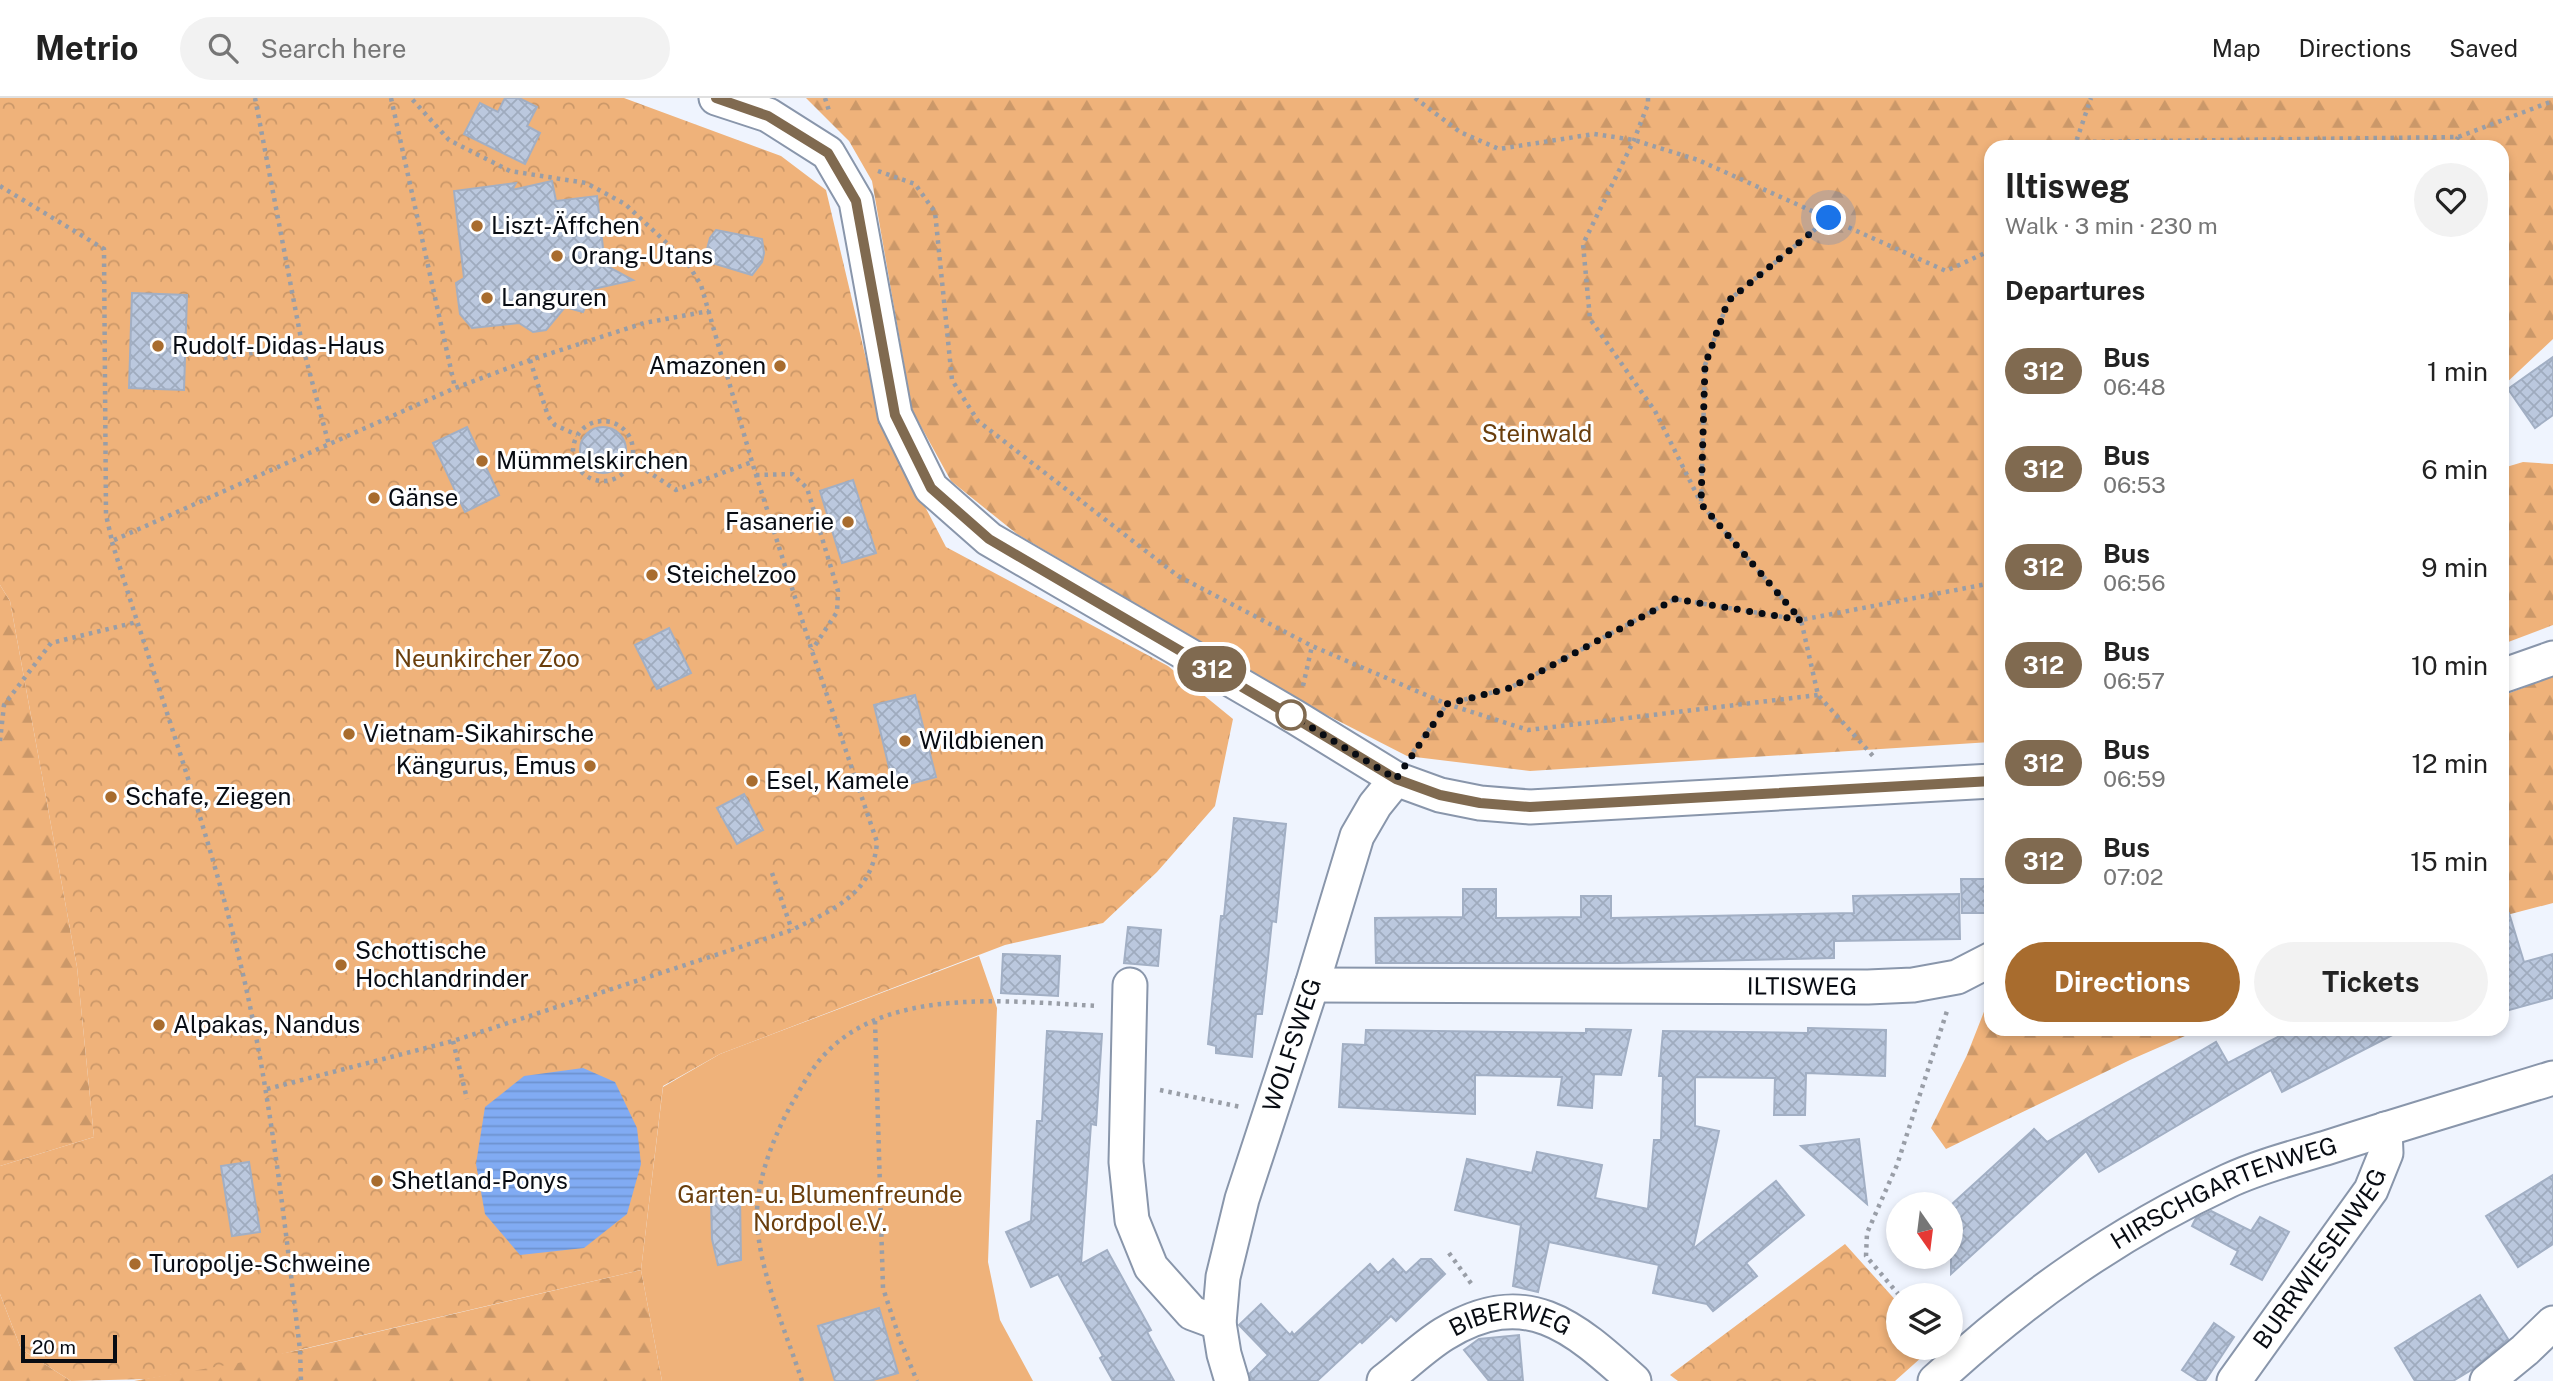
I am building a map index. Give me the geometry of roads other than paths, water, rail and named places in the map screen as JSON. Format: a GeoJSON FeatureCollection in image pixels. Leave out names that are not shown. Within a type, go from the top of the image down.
{"type":"FeatureCollection","features":[{"type":"Feature","properties":{"kind":"street"},"geometry":{"type":"LineString","coordinates":[[716,98],[768,116],[828,153],[856,201],[895,415],[931,488],[989,539],[1396,779],[1440,795],[1480,803],[1530,807],[1984,781]]}},
{"type":"Feature","properties":{"kind":"street"},"geometry":{"type":"LineString","coordinates":[[2509,673],[2553,657]]}},
{"type":"Feature","properties":{"kind":"street","name":"WOLFSWEG"},"geometry":{"type":"LineString","coordinates":[[1232,1381],[1219,1323],[1223,1277],[1242,1199],[1312,985],[1357,836],[1375,805],[1396,779]]}},
{"type":"Feature","properties":{"kind":"street","name":"ILTISWEG"},"geometry":{"type":"LineString","coordinates":[[1312,985],[1868,987],[1913,985],[1957,978],[1984,963]]}},
{"type":"Feature","properties":{"kind":"street"},"geometry":{"type":"LineString","coordinates":[[1130,996],[1126,1163],[1132,1220],[1151,1267],[1192,1313],[1219,1323]]}},
{"type":"Feature","properties":{"kind":"street","name":"HIRSCHGARTENWEG"},"geometry":{"type":"LineString","coordinates":[[1935,1381],[1980,1339],[2062,1276],[2132,1230],[2231,1180],[2385,1129],[2553,1078]]}},
{"type":"Feature","properties":{"kind":"street","name":"BURRWIESENWEG"},"geometry":{"type":"LineString","coordinates":[[2234,1381],[2371,1190],[2386,1153],[2385,1129]]}},
{"type":"Feature","properties":{"kind":"street","name":"BIBERWEG"},"geometry":{"type":"LineString","coordinates":[[1384,1381],[1444,1334],[1489,1314],[1521,1311],[1555,1319],[1591,1342],[1634,1381]]}},
{"type":"Feature","properties":{"kind":"street"},"geometry":{"type":"LineString","coordinates":[[2487,1381],[2553,1324]]}},
{"type":"Feature","properties":{"kind":"water"},"geometry":{"type":"Polygon","coordinates":[[[583,1068],[615,1082],[637,1128],[641,1164],[627,1214],[584,1248],[520,1255],[485,1214],[476,1164],[485,1107],[524,1076],[583,1068]]]}},
{"type":"Feature","properties":{"kind":"place","name":"Liszt-Äffchen"},"geometry":{"type":"Point","coordinates":[477,226]}},
{"type":"Feature","properties":{"kind":"place","name":"Orang-Utans"},"geometry":{"type":"Point","coordinates":[557,256]}},
{"type":"Feature","properties":{"kind":"place","name":"Languren"},"geometry":{"type":"Point","coordinates":[487,298]}},
{"type":"Feature","properties":{"kind":"place","name":"Rudolf-Didas-Haus"},"geometry":{"type":"Point","coordinates":[158,346]}},
{"type":"Feature","properties":{"kind":"place","name":"Amazonen"},"geometry":{"type":"Point","coordinates":[780,366]}},
{"type":"Feature","properties":{"kind":"place","name":"Mümmelskirchen"},"geometry":{"type":"Point","coordinates":[482,461]}},
{"type":"Feature","properties":{"kind":"place","name":"Gänse"},"geometry":{"type":"Point","coordinates":[374,498]}},
{"type":"Feature","properties":{"kind":"place","name":"Fasanerie"},"geometry":{"type":"Point","coordinates":[848,522]}},
{"type":"Feature","properties":{"kind":"place","name":"Steichelzoo"},"geometry":{"type":"Point","coordinates":[652,575]}},
{"type":"Feature","properties":{"kind":"place","name":"Vietnam-Sikahirsche"},"geometry":{"type":"Point","coordinates":[349,734]}},
{"type":"Feature","properties":{"kind":"place","name":"Wildbienen"},"geometry":{"type":"Point","coordinates":[905,741]}},
{"type":"Feature","properties":{"kind":"place","name":"Kängurus, Emus"},"geometry":{"type":"Point","coordinates":[590,766]}},
{"type":"Feature","properties":{"kind":"place","name":"Esel, Kamele"},"geometry":{"type":"Point","coordinates":[752,781]}},
{"type":"Feature","properties":{"kind":"place","name":"Schafe, Ziegen"},"geometry":{"type":"Point","coordinates":[111,797]}},
{"type":"Feature","properties":{"kind":"place","name":"Schottische Hochlandrinder"},"geometry":{"type":"Point","coordinates":[341,965]}},
{"type":"Feature","properties":{"kind":"place","name":"Alpakas, Nandus"},"geometry":{"type":"Point","coordinates":[159,1025]}},
{"type":"Feature","properties":{"kind":"place","name":"Shetland-Ponys"},"geometry":{"type":"Point","coordinates":[377,1181]}},
{"type":"Feature","properties":{"kind":"place","name":"Turopolje-Schweine"},"geometry":{"type":"Point","coordinates":[135,1264]}},
{"type":"Feature","properties":{"kind":"park label","name":"Steinwald"},"geometry":{"type":"Point","coordinates":[1537,434]}},
{"type":"Feature","properties":{"kind":"park label","name":"Neunkircher Zoo"},"geometry":{"type":"Point","coordinates":[487,659]}},
{"type":"Feature","properties":{"kind":"park label","name":"Garten- u. Blumenfreunde Nordpol e.V."},"geometry":{"type":"Point","coordinates":[820,1209]}}]}
